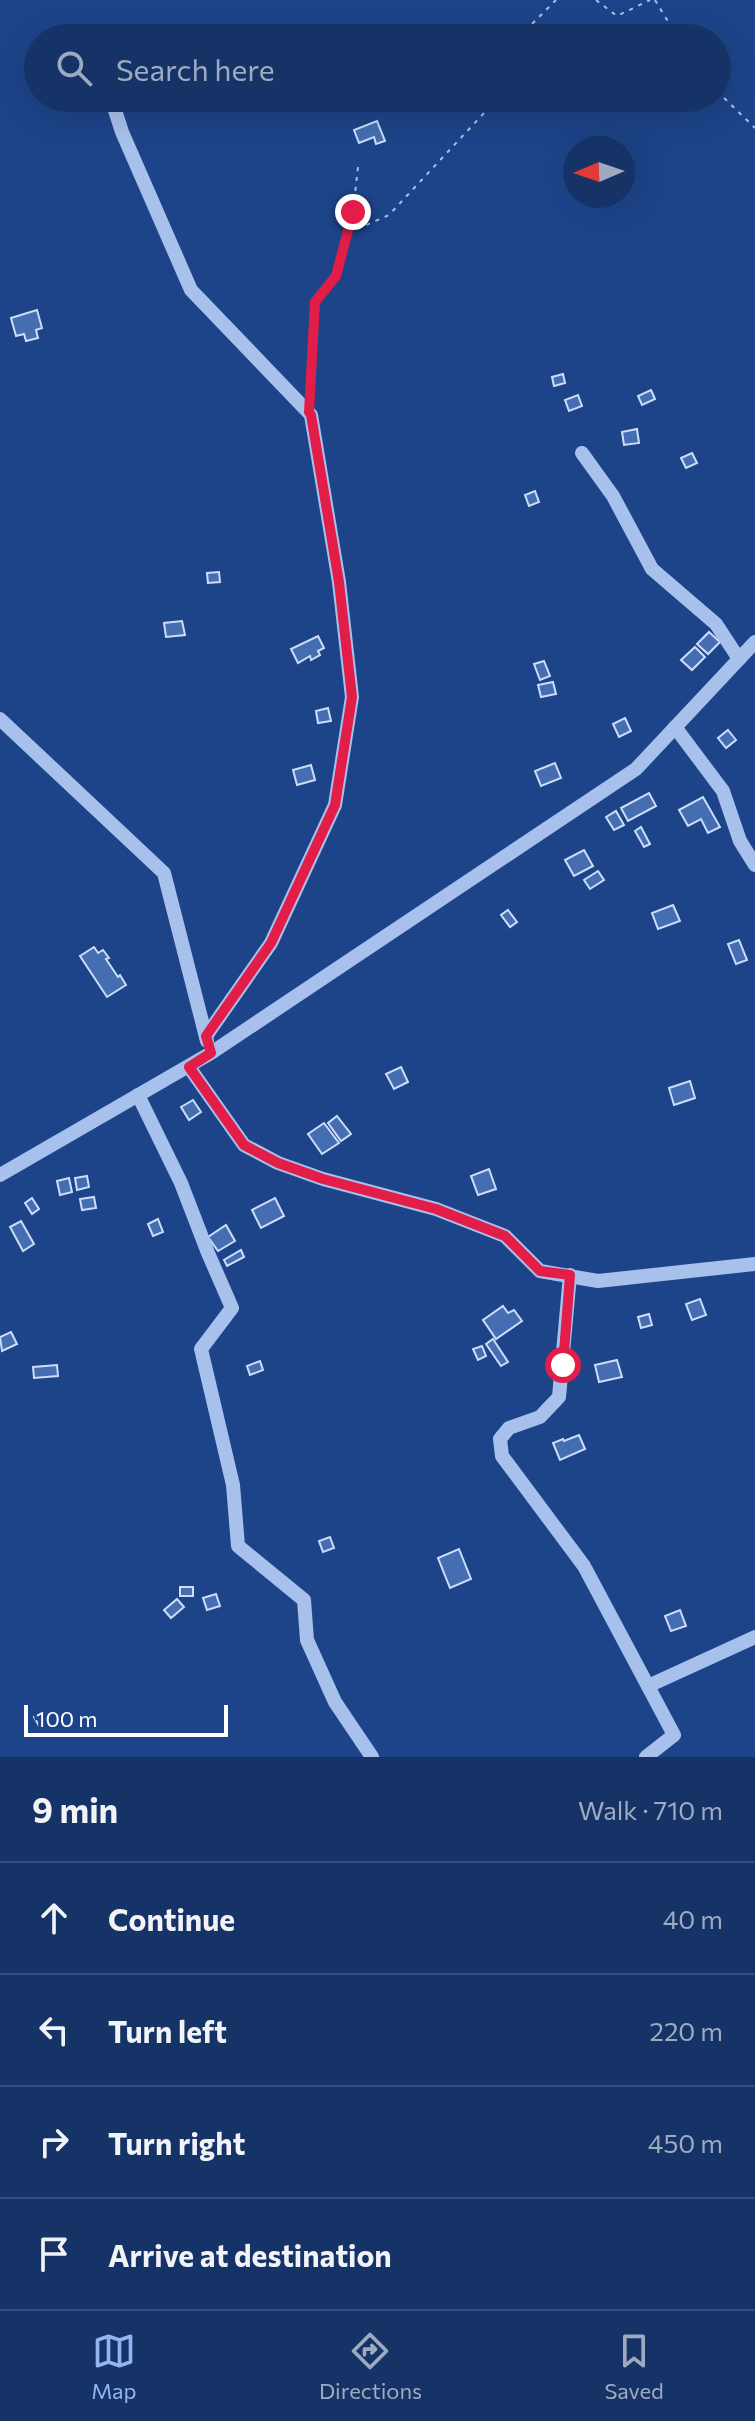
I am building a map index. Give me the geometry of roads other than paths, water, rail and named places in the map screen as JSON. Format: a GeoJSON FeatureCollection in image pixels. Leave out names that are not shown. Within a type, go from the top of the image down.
{"type":"FeatureCollection","features":[{"type":"Feature","properties":{"kind":"street"},"geometry":{"type":"LineString","coordinates":[[116,112],[191,290],[309,412],[339,582],[352,697],[335,805],[271,943],[206,1036]]}},
{"type":"Feature","properties":{"kind":"street"},"geometry":{"type":"LineString","coordinates":[[582,453],[613,496],[652,569],[716,624],[739,659]]}},
{"type":"Feature","properties":{"kind":"street"},"geometry":{"type":"LineString","coordinates":[[0,1175],[211,1053],[636,769],[755,642]]}},
{"type":"Feature","properties":{"kind":"street"},"geometry":{"type":"LineString","coordinates":[[0,719],[164,873],[211,1053]]}},
{"type":"Feature","properties":{"kind":"street"},"geometry":{"type":"LineString","coordinates":[[675,727],[723,791],[740,841],[755,865]]}},
{"type":"Feature","properties":{"kind":"street"},"geometry":{"type":"LineString","coordinates":[[189,1067],[244,1145],[323,1179],[436,1209],[505,1236],[540,1271],[598,1281],[755,1264]]}},
{"type":"Feature","properties":{"kind":"street"},"geometry":{"type":"LineString","coordinates":[[138,1095],[181,1183],[232,1308],[201,1349],[233,1485],[238,1546],[304,1600],[307,1640],[335,1702],[372,1757]]}},
{"type":"Feature","properties":{"kind":"street"},"geometry":{"type":"LineString","coordinates":[[570,1275],[559,1397],[540,1417],[509,1428],[500,1439],[502,1456],[584,1566],[674,1735],[646,1757]]}},
{"type":"Feature","properties":{"kind":"street"},"geometry":{"type":"LineString","coordinates":[[648,1686],[755,1637]]}}]}
